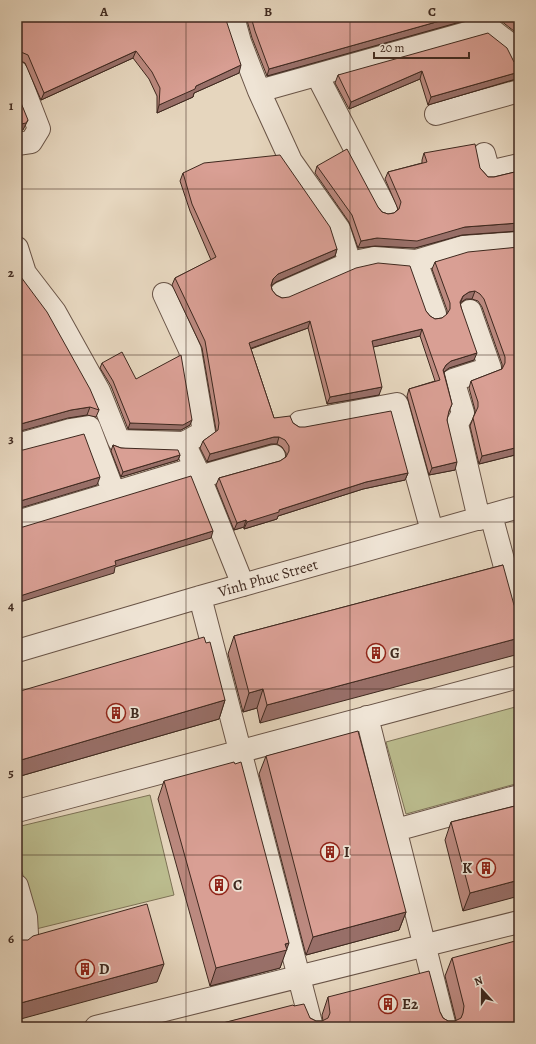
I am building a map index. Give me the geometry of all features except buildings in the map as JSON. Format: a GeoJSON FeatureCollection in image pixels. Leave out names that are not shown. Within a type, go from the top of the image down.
{"type":"FeatureCollection","features":[{"type":"Feature","properties":{"kind":"street"},"geometry":{"type":"LineString","coordinates":[[234,17],[240,42],[259,91],[291,160],[339,228],[350,263]]}},
{"type":"Feature","properties":{"kind":"street"},"geometry":{"type":"LineString","coordinates":[[259,91],[488,27],[515,48],[519,60]]}},
{"type":"Feature","properties":{"kind":"street"},"geometry":{"type":"LineString","coordinates":[[17,72],[40,129],[31,142],[17,144]]}},
{"type":"Feature","properties":{"kind":"street"},"geometry":{"type":"LineString","coordinates":[[317,75],[386,209]]}},
{"type":"Feature","properties":{"kind":"street"},"geometry":{"type":"LineString","coordinates":[[436,114],[519,91]]}},
{"type":"Feature","properties":{"kind":"street"},"geometry":{"type":"LineString","coordinates":[[484,154],[489,172],[519,165]]}},
{"type":"Feature","properties":{"kind":"street"},"geometry":{"type":"LineString","coordinates":[[281,293],[350,263],[374,258],[416,261],[464,247],[519,243]]}},
{"type":"Feature","properties":{"kind":"street"},"geometry":{"type":"LineString","coordinates":[[17,248],[25,273],[55,312],[99,392],[120,441],[184,443],[204,432],[190,350],[164,294]]}},
{"type":"Feature","properties":{"kind":"street"},"geometry":{"type":"LineString","coordinates":[[416,261],[434,314]]}},
{"type":"Feature","properties":{"kind":"street"},"geometry":{"type":"LineString","coordinates":[[470,311],[490,368],[453,380],[463,413],[456,424],[519,618]]}},
{"type":"Feature","properties":{"kind":"street"},"geometry":{"type":"LineString","coordinates":[[300,422],[397,404],[432,531]]}},
{"type":"Feature","properties":{"kind":"street"},"geometry":{"type":"LineString","coordinates":[[17,445],[70,430],[89,427],[114,493]]}},
{"type":"Feature","properties":{"kind":"street"},"geometry":{"type":"LineString","coordinates":[[184,443],[198,473],[242,585]]}},
{"type":"Feature","properties":{"kind":"street"},"geometry":{"type":"LineString","coordinates":[[17,522],[114,493],[274,456]]}},
{"type":"Feature","properties":{"kind":"street","name":"Vinh Phuc Street"},"geometry":{"type":"LineString","coordinates":[[17,652],[200,596],[519,507]]}},
{"type":"Feature","properties":{"kind":"street"},"geometry":{"type":"LineString","coordinates":[[200,596],[312,1027]]}},
{"type":"Feature","properties":{"kind":"street"},"geometry":{"type":"LineString","coordinates":[[17,811],[519,677]]}},
{"type":"Feature","properties":{"kind":"street"},"geometry":{"type":"LineString","coordinates":[[367,717],[445,1027]]}},
{"type":"Feature","properties":{"kind":"street"},"geometry":{"type":"LineString","coordinates":[[396,830],[519,796]]}},
{"type":"Feature","properties":{"kind":"street"},"geometry":{"type":"LineString","coordinates":[[17,886],[26,917],[27,934],[17,946]]}},
{"type":"Feature","properties":{"kind":"street"},"geometry":{"type":"LineString","coordinates":[[96,1027],[162,1019],[299,976],[519,922]]}},
{"type":"Feature","properties":{"kind":"green space"},"geometry":{"type":"Polygon","coordinates":[[[519,706],[519,783],[406,814],[386,742],[519,706]]]}},
{"type":"Feature","properties":{"kind":"green space"},"geometry":{"type":"Polygon","coordinates":[[[150,795],[174,895],[36,929],[17,851],[17,827],[150,795]]]}},
{"type":"Feature","properties":{"kind":"place","name":"G"},"geometry":{"type":"Point","coordinates":[376,653]}},
{"type":"Feature","properties":{"kind":"place","name":"B"},"geometry":{"type":"Point","coordinates":[116,713]}},
{"type":"Feature","properties":{"kind":"place","name":"I"},"geometry":{"type":"Point","coordinates":[330,852]}},
{"type":"Feature","properties":{"kind":"place","name":"K"},"geometry":{"type":"Point","coordinates":[486,868]}},
{"type":"Feature","properties":{"kind":"place","name":"C"},"geometry":{"type":"Point","coordinates":[219,885]}},
{"type":"Feature","properties":{"kind":"place","name":"D"},"geometry":{"type":"Point","coordinates":[85,969]}},
{"type":"Feature","properties":{"kind":"place","name":"E2"},"geometry":{"type":"Point","coordinates":[388,1004]}}]}
